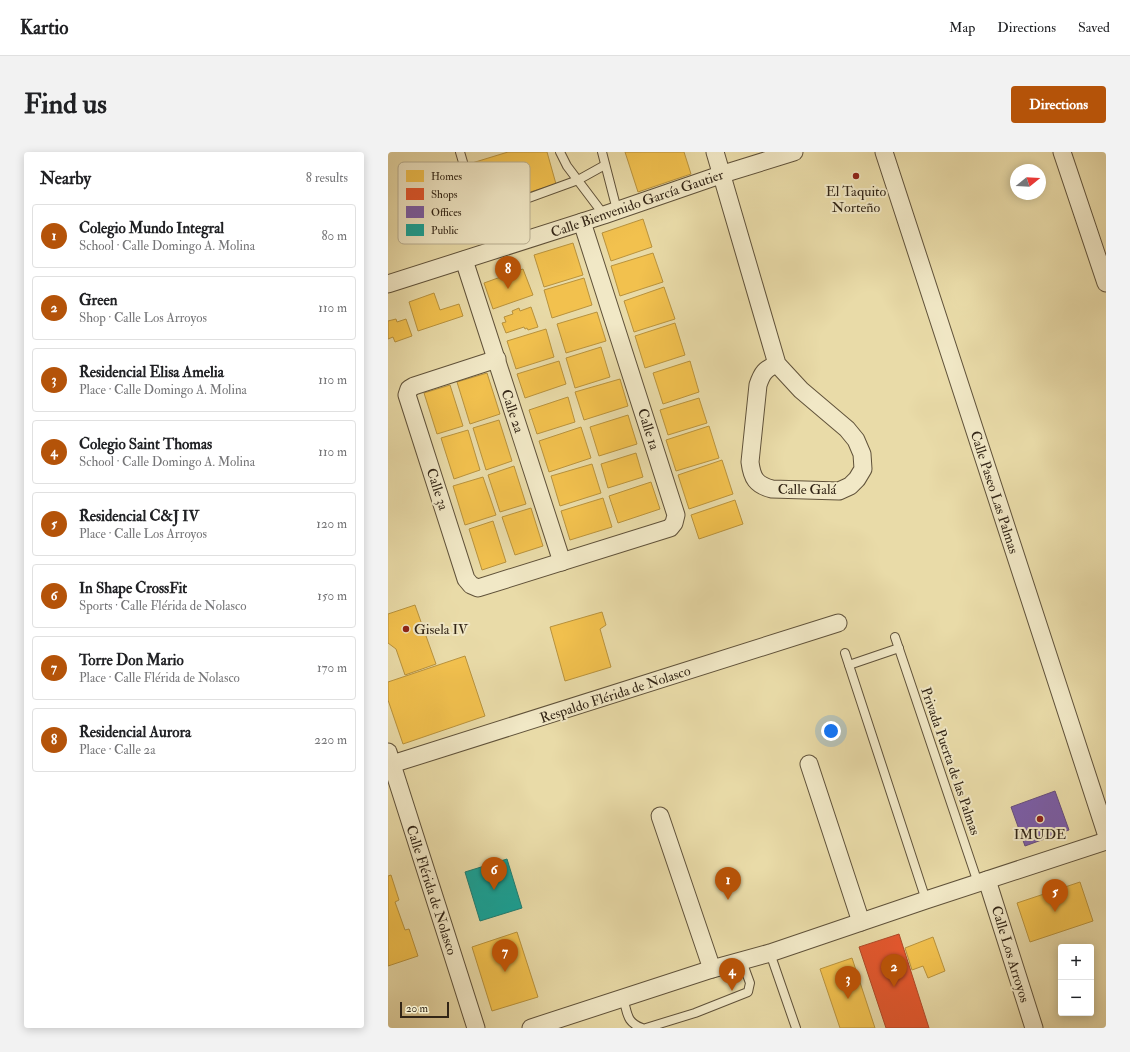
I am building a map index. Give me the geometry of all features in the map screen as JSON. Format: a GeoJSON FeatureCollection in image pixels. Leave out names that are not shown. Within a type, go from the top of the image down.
{"type":"FeatureCollection","features":[{"type":"Feature","properties":{"kind":"street","name":"Calle Galá"},"geometry":{"type":"LineString","coordinates":[[715,152],[723,174],[777,364],[801,390],[847,429],[856,440],[862,454],[863,469],[858,479],[850,486],[839,490],[772,489],[763,487],[756,481],[752,474],[750,462],[758,385],[762,375],[768,368],[777,364]]}},
{"type":"Feature","properties":{"kind":"street","name":"Calle Bienvenido García Gautier"},"geometry":{"type":"LineString","coordinates":[[530,239],[723,174],[794,152]]}},
{"type":"Feature","properties":{"kind":"street","name":"Calle Paseo Las Palmas"},"geometry":{"type":"LineString","coordinates":[[884,152],[1106,833]]}},
{"type":"Feature","properties":{"kind":"street"},"geometry":{"type":"LineString","coordinates":[[1062,152],[1106,283]]}},
{"type":"Feature","properties":{"kind":"street","name":"Calle 1a"},"geometry":{"type":"LineString","coordinates":[[562,562],[670,528],[674,523],[676,515],[582,222]]}},
{"type":"Feature","properties":{"kind":"street","name":"Calle Bienvenido García Gautier"},"geometry":{"type":"LineString","coordinates":[[388,284],[514,244]]}},
{"type":"Feature","properties":{"kind":"street","name":"Calle 2a"},"geometry":{"type":"LineString","coordinates":[[464,260],[562,562]]}},
{"type":"Feature","properties":{"kind":"street","name":"Calle 3a"},"geometry":{"type":"LineString","coordinates":[[496,359],[414,386],[409,389],[407,395],[466,579],[471,585],[478,588],[562,562]]}},
{"type":"Feature","properties":{"kind":"street","name":"Respaldo Flérida de Nolasco"},"geometry":{"type":"LineString","coordinates":[[390,758],[838,623]]}},
{"type":"Feature","properties":{"kind":"street","name":"Calle Flérida de Nolasco"},"geometry":{"type":"LineString","coordinates":[[390,758],[476,1028]]}},
{"type":"Feature","properties":{"kind":"street"},"geometry":{"type":"LineString","coordinates":[[809,764],[861,922]]}},
{"type":"Feature","properties":{"kind":"street"},"geometry":{"type":"LineString","coordinates":[[660,816],[712,969]]}},
{"type":"Feature","properties":{"kind":"street"},"geometry":{"type":"LineString","coordinates":[[540,1027],[623,998],[712,969],[770,953],[1106,841]]}},
{"type":"Feature","properties":{"kind":"street","name":"Calle Los Arroyos"},"geometry":{"type":"LineString","coordinates":[[983,881],[1034,1028]]}},
{"type":"Feature","properties":{"kind":"lane"},"geometry":{"type":"LineString","coordinates":[[560,152],[567,166],[578,180],[610,213]]}},
{"type":"Feature","properties":{"kind":"lane"},"geometry":{"type":"LineString","coordinates":[[602,152],[605,165],[610,213]]}},
{"type":"Feature","properties":{"kind":"lane"},"geometry":{"type":"LineString","coordinates":[[530,197],[578,180],[605,165]]}},
{"type":"Feature","properties":{"kind":"lane","name":"Privada Puerta de las Palmas"},"geometry":{"type":"LineString","coordinates":[[895,637],[983,881]]}},
{"type":"Feature","properties":{"kind":"lane"},"geometry":{"type":"LineString","coordinates":[[849,665],[899,648]]}},
{"type":"Feature","properties":{"kind":"lane"},"geometry":{"type":"LineString","coordinates":[[845,653],[926,900]]}},
{"type":"Feature","properties":{"kind":"lane"},"geometry":{"type":"LineString","coordinates":[[770,953],[796,1028]]}},
{"type":"Feature","properties":{"kind":"lane"},"geometry":{"type":"LineString","coordinates":[[646,1028],[695,1013],[748,992],[750,983],[742,961]]}},
{"type":"Feature","properties":{"kind":"lane"},"geometry":{"type":"LineString","coordinates":[[623,998],[629,1019],[633,1024],[642,1028]]}},
{"type":"Feature","properties":{"kind":"building: Homes"},"geometry":{"type":"Polygon","coordinates":[[[508,152],[547,152],[556,184],[530,192],[530,162],[475,162],[508,152]]]}},
{"type":"Feature","properties":{"kind":"building: Homes"},"geometry":{"type":"Polygon","coordinates":[[[625,152],[684,152],[691,174],[638,192],[625,152]]]}},
{"type":"Feature","properties":{"kind":"building: Homes"},"geometry":{"type":"Polygon","coordinates":[[[643,219],[652,247],[611,261],[602,233],[643,219]]]}},
{"type":"Feature","properties":{"kind":"building: Homes"},"geometry":{"type":"Polygon","coordinates":[[[573,243],[583,275],[544,287],[534,255],[573,243]]]}},
{"type":"Feature","properties":{"kind":"building: Homes"},"geometry":{"type":"Polygon","coordinates":[[[653,253],[663,282],[620,296],[611,266],[653,253]]]}},
{"type":"Feature","properties":{"kind":"building: Homes"},"geometry":{"type":"Polygon","coordinates":[[[523,269],[533,295],[493,309],[484,283],[523,269]]]}},
{"type":"Feature","properties":{"kind":"building: Homes"},"geometry":{"type":"Polygon","coordinates":[[[584,278],[592,305],[552,318],[544,290],[584,278]]]}},
{"type":"Feature","properties":{"kind":"building: Homes"},"geometry":{"type":"Polygon","coordinates":[[[664,287],[675,319],[634,332],[624,301],[664,287]]]}},
{"type":"Feature","properties":{"kind":"building: Homes"},"geometry":{"type":"Polygon","coordinates":[[[434,293],[440,310],[459,304],[463,316],[418,331],[409,302],[434,293]]]}},
{"type":"Feature","properties":{"kind":"building: Homes"},"geometry":{"type":"Polygon","coordinates":[[[531,307],[538,327],[528,330],[524,327],[506,333],[502,323],[506,322],[504,317],[513,314],[512,311],[519,308],[520,311],[531,307]]]}},
{"type":"Feature","properties":{"kind":"building: Homes"},"geometry":{"type":"Polygon","coordinates":[[[597,312],[606,341],[566,353],[557,324],[597,312]]]}},
{"type":"Feature","properties":{"kind":"building: Homes"},"geometry":{"type":"Polygon","coordinates":[[[396,319],[397,322],[406,319],[412,336],[395,342],[393,337],[388,339],[388,321],[396,319]]]}},
{"type":"Feature","properties":{"kind":"building: Homes"},"geometry":{"type":"Polygon","coordinates":[[[675,323],[685,355],[645,368],[635,336],[675,323]]]}},
{"type":"Feature","properties":{"kind":"building: Homes"},"geometry":{"type":"Polygon","coordinates":[[[546,329],[554,357],[516,369],[507,341],[546,329]]]}},
{"type":"Feature","properties":{"kind":"building: Homes"},"geometry":{"type":"Polygon","coordinates":[[[601,347],[610,377],[575,388],[566,358],[601,347]]]}},
{"type":"Feature","properties":{"kind":"building: Homes"},"geometry":{"type":"Polygon","coordinates":[[[559,361],[566,384],[525,398],[517,374],[559,361]]]}},
{"type":"Feature","properties":{"kind":"building: Homes"},"geometry":{"type":"Polygon","coordinates":[[[690,361],[699,392],[663,404],[653,373],[690,361]]]}},
{"type":"Feature","properties":{"kind":"building: Homes"},"geometry":{"type":"Polygon","coordinates":[[[487,373],[500,414],[470,424],[457,382],[487,373]]]}},
{"type":"Feature","properties":{"kind":"building: Homes"},"geometry":{"type":"Polygon","coordinates":[[[620,379],[628,406],[584,420],[575,392],[620,379]]]}},
{"type":"Feature","properties":{"kind":"building: Homes"},"geometry":{"type":"Polygon","coordinates":[[[450,385],[463,426],[437,434],[424,393],[450,385]]]}},
{"type":"Feature","properties":{"kind":"building: Homes"},"geometry":{"type":"Polygon","coordinates":[[[568,397],[575,422],[537,434],[529,410],[568,397]]]}},
{"type":"Feature","properties":{"kind":"building: Homes"},"geometry":{"type":"Polygon","coordinates":[[[699,398],[707,423],[668,435],[660,410],[699,398]]]}},
{"type":"Feature","properties":{"kind":"building: Homes"},"geometry":{"type":"Polygon","coordinates":[[[628,415],[637,444],[599,456],[590,427],[628,415]]]}},
{"type":"Feature","properties":{"kind":"building: Homes"},"geometry":{"type":"Polygon","coordinates":[[[499,420],[512,461],[486,470],[473,428],[499,420]]]}},
{"type":"Feature","properties":{"kind":"building: Homes"},"geometry":{"type":"Polygon","coordinates":[[[709,426],[719,458],[676,471],[666,440],[709,426]]]}},
{"type":"Feature","properties":{"kind":"building: Homes"},"geometry":{"type":"Polygon","coordinates":[[[581,427],[591,458],[549,472],[539,441],[581,427]]]}},
{"type":"Feature","properties":{"kind":"building: Homes"},"geometry":{"type":"Polygon","coordinates":[[[468,430],[480,470],[454,479],[441,438],[468,430]]]}},
{"type":"Feature","properties":{"kind":"building: Homes"},"geometry":{"type":"Polygon","coordinates":[[[636,453],[643,477],[608,488],[601,464],[636,453]]]}},
{"type":"Feature","properties":{"kind":"building: Homes"},"geometry":{"type":"Polygon","coordinates":[[[722,460],[733,494],[689,509],[678,475],[722,460]]]}},
{"type":"Feature","properties":{"kind":"building: Homes"},"geometry":{"type":"Polygon","coordinates":[[[592,464],[601,493],[560,506],[551,476],[592,464]]]}},
{"type":"Feature","properties":{"kind":"building: Homes"},"geometry":{"type":"Polygon","coordinates":[[[514,466],[526,504],[500,512],[488,475],[514,466]]]}},
{"type":"Feature","properties":{"kind":"building: Homes"},"geometry":{"type":"Polygon","coordinates":[[[483,477],[496,515],[465,525],[453,486],[483,477]]]}},
{"type":"Feature","properties":{"kind":"building: Homes"},"geometry":{"type":"Polygon","coordinates":[[[651,482],[660,509],[618,523],[609,496],[651,482]]]}},
{"type":"Feature","properties":{"kind":"building: Homes"},"geometry":{"type":"Polygon","coordinates":[[[603,498],[612,527],[570,540],[561,511],[603,498]]]}},
{"type":"Feature","properties":{"kind":"building: Homes"},"geometry":{"type":"Polygon","coordinates":[[[735,500],[743,524],[699,539],[691,515],[735,500]]]}},
{"type":"Feature","properties":{"kind":"building: Homes"},"geometry":{"type":"Polygon","coordinates":[[[531,508],[543,546],[515,555],[502,517],[531,508]]]}},
{"type":"Feature","properties":{"kind":"building: Homes"},"geometry":{"type":"Polygon","coordinates":[[[493,521],[506,562],[482,570],[469,529],[493,521]]]}},
{"type":"Feature","properties":{"kind":"building: Homes","name":"Gisela IV"},"geometry":{"type":"Polygon","coordinates":[[[415,605],[436,664],[405,675],[396,649],[388,643],[388,614],[415,605]]]}},
{"type":"Feature","properties":{"kind":"building: Homes"},"geometry":{"type":"Polygon","coordinates":[[[602,612],[606,625],[600,629],[611,667],[565,681],[550,627],[602,612]]]}},
{"type":"Feature","properties":{"kind":"building: Homes"},"geometry":{"type":"Polygon","coordinates":[[[465,656],[485,716],[403,744],[388,700],[388,682],[465,656]]]}},
{"type":"Feature","properties":{"kind":"building: Homes"},"geometry":{"type":"Polygon","coordinates":[[[391,875],[399,900],[395,902],[405,930],[409,929],[418,956],[388,966],[388,876],[391,875]]]}},
{"type":"Feature","properties":{"kind":"building: Homes"},"geometry":{"type":"Polygon","coordinates":[[[1080,882],[1093,921],[1030,942],[1017,903],[1080,882]]]}},
{"type":"Feature","properties":{"kind":"building: Homes"},"geometry":{"type":"Polygon","coordinates":[[[517,932],[538,997],[492,1011],[472,947],[517,932]]]}},
{"type":"Feature","properties":{"kind":"building: Homes"},"geometry":{"type":"Polygon","coordinates":[[[933,937],[945,971],[928,978],[923,966],[912,970],[905,948],[933,937]]]}},
{"type":"Feature","properties":{"kind":"building: Homes"},"geometry":{"type":"Polygon","coordinates":[[[852,958],[875,1028],[840,1028],[820,969],[852,958]]]}},
{"type":"Feature","properties":{"kind":"building: Shops"},"geometry":{"type":"Polygon","coordinates":[[[899,934],[929,1028],[886,1028],[859,947],[899,934]]]}},
{"type":"Feature","properties":{"kind":"building: Offices","name":"IMUDE"},"geometry":{"type":"Polygon","coordinates":[[[1055,791],[1069,830],[1025,846],[1011,807],[1055,791]]]}},
{"type":"Feature","properties":{"kind":"building: Public"},"geometry":{"type":"Polygon","coordinates":[[[507,859],[522,908],[480,921],[465,872],[507,859]]]}},
{"type":"Feature","properties":{"kind":"place","name":"El Taquito Norteño"},"geometry":{"type":"Point","coordinates":[856,176]}},
{"type":"Feature","properties":{"kind":"place","name":"Residencial Aurora"},"geometry":{"type":"Point","coordinates":[508,289]}},
{"type":"Feature","properties":{"kind":"place","name":"Gisela IV"},"geometry":{"type":"Point","coordinates":[406,629]}},
{"type":"Feature","properties":{"kind":"place","name":"IMUDE"},"geometry":{"type":"Point","coordinates":[1040,819]}},
{"type":"Feature","properties":{"kind":"place","name":"In Shape CrossFit"},"geometry":{"type":"Point","coordinates":[494,890]}},
{"type":"Feature","properties":{"kind":"place","name":"Colegio Mundo Integral"},"geometry":{"type":"Point","coordinates":[728,900]}},
{"type":"Feature","properties":{"kind":"place","name":"Residencial C&J IV"},"geometry":{"type":"Point","coordinates":[1055,912]}},
{"type":"Feature","properties":{"kind":"place","name":"Torre Don Mario"},"geometry":{"type":"Point","coordinates":[505,972]}},
{"type":"Feature","properties":{"kind":"place","name":"Green"},"geometry":{"type":"Point","coordinates":[894,987]}},
{"type":"Feature","properties":{"kind":"place","name":"Colegio Saint Thomas"},"geometry":{"type":"Point","coordinates":[732,991]}},
{"type":"Feature","properties":{"kind":"place","name":"Residencial Elisa Amelia"},"geometry":{"type":"Point","coordinates":[848,999]}}]}
